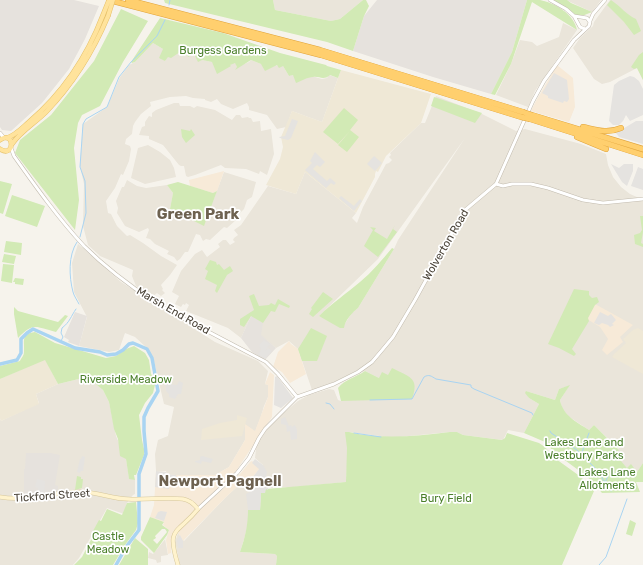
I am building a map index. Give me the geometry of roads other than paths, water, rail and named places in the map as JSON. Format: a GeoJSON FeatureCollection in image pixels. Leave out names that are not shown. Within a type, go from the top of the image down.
{"type":"FeatureCollection","features":[{"type":"Feature","properties":{"kind":"highway"},"geometry":{"type":"LineString","coordinates":[[108,0],[321,55],[643,149]]}},
{"type":"Feature","properties":{"kind":"highway"},"geometry":{"type":"LineString","coordinates":[[128,0],[320,50],[481,102]]}},
{"type":"Feature","properties":{"kind":"highway"},"geometry":{"type":"LineString","coordinates":[[542,120],[602,132],[611,132],[621,128]]}},
{"type":"Feature","properties":{"kind":"highway"},"geometry":{"type":"LineString","coordinates":[[542,120],[606,149]]}},
{"type":"Feature","properties":{"kind":"highway"},"geometry":{"type":"LineString","coordinates":[[542,120],[643,155]]}},
{"type":"Feature","properties":{"kind":"main road"},"geometry":{"type":"LineString","coordinates":[[2,151],[12,146],[16,137],[42,115],[71,83],[92,50],[106,15],[108,0]]}},
{"type":"Feature","properties":{"kind":"main road"},"geometry":{"type":"LineString","coordinates":[[4,138],[14,134],[40,112],[68,81],[88,49],[113,0]]}},
{"type":"Feature","properties":{"kind":"main road"},"geometry":{"type":"LineString","coordinates":[[4,138],[10,140],[12,146]]}},
{"type":"Feature","properties":{"kind":"main road","name":"Tickford Street"},"geometry":{"type":"LineString","coordinates":[[0,497],[25,499],[81,492],[128,500],[184,499],[191,502],[198,509]]}},
{"type":"Feature","properties":{"kind":"main road"},"geometry":{"type":"LineString","coordinates":[[178,563],[173,547],[173,536],[179,527],[198,509]]}},
{"type":"Feature","properties":{"kind":"street"},"geometry":{"type":"LineString","coordinates":[[550,0],[574,16],[588,19],[590,22]]}},
{"type":"Feature","properties":{"kind":"street"},"geometry":{"type":"LineString","coordinates":[[574,16],[579,26],[585,29],[589,26],[593,14],[605,0]]}},
{"type":"Feature","properties":{"kind":"street"},"geometry":{"type":"LineString","coordinates":[[579,26],[579,21],[593,14]]}},
{"type":"Feature","properties":{"kind":"street","name":"Wolverton Road"},"geometry":{"type":"LineString","coordinates":[[575,39],[579,26]]}},
{"type":"Feature","properties":{"kind":"street","name":"Wolverton Road"},"geometry":{"type":"LineString","coordinates":[[297,397],[347,378],[358,372],[372,362],[393,337],[416,300],[458,221],[466,209],[496,184],[533,101],[544,81],[575,39],[585,29]]}},
{"type":"Feature","properties":{"kind":"street"},"geometry":{"type":"LineString","coordinates":[[0,133],[4,138]]}},
{"type":"Feature","properties":{"kind":"street","name":"Marsh End Road"},"geometry":{"type":"LineString","coordinates":[[12,146],[14,156],[64,222],[84,245],[111,271],[156,303],[161,304],[169,311],[266,362],[297,397]]}},
{"type":"Feature","properties":{"kind":"street","name":"Marsh End Road"},"geometry":{"type":"LineString","coordinates":[[2,151],[14,156]]}},
{"type":"Feature","properties":{"kind":"street"},"geometry":{"type":"LineString","coordinates":[[496,184],[503,186],[512,184],[531,184],[583,200],[603,203],[643,199]]}},
{"type":"Feature","properties":{"kind":"street"},"geometry":{"type":"LineString","coordinates":[[198,509],[237,473],[249,458],[265,429],[297,397]]}},
{"type":"Feature","properties":{"kind":"waterway"},"geometry":{"type":"LineString","coordinates":[[169,5],[170,0]]}},
{"type":"Feature","properties":{"kind":"waterway"},"geometry":{"type":"LineString","coordinates":[[80,237],[86,213],[85,181],[80,167],[83,124],[86,119],[107,107],[119,77],[131,62],[157,36],[165,20]]}},
{"type":"Feature","properties":{"kind":"waterway"},"geometry":{"type":"LineString","coordinates":[[77,242],[72,253],[70,273],[73,292],[79,304]]}},
{"type":"Feature","properties":{"kind":"waterway"},"geometry":{"type":"LineString","coordinates":[[61,341],[63,337],[61,333],[62,328],[69,321],[76,309]]}},
{"type":"Feature","properties":{"kind":"waterway"},"geometry":{"type":"LineString","coordinates":[[0,364],[17,360],[21,353],[21,339],[33,329],[75,348],[100,352],[107,355],[116,354],[129,344],[133,343],[147,349],[152,358],[158,391],[144,417],[146,454],[139,474],[139,530],[126,547],[116,565]]}},
{"type":"Feature","properties":{"kind":"waterway"},"geometry":{"type":"LineString","coordinates":[[370,400],[412,399],[424,377],[431,376],[436,379],[471,385],[474,389],[532,413],[533,415]]}},
{"type":"Feature","properties":{"kind":"waterway"},"geometry":{"type":"LineString","coordinates":[[326,403],[330,404],[334,409]]}},
{"type":"Feature","properties":{"kind":"waterway"},"geometry":{"type":"LineString","coordinates":[[550,431],[577,450],[596,469],[611,491]]}},
{"type":"Feature","properties":{"kind":"waterway"},"geometry":{"type":"LineString","coordinates":[[354,433],[381,437]]}},
{"type":"Feature","properties":{"kind":"waterway"},"geometry":{"type":"LineString","coordinates":[[581,455],[589,433]]}},
{"type":"Feature","properties":{"kind":"waterway"},"geometry":{"type":"LineString","coordinates":[[605,483],[608,476]]}},
{"type":"Feature","properties":{"kind":"waterway"},"geometry":{"type":"LineString","coordinates":[[599,565],[606,557],[627,499]]}},
{"type":"Feature","properties":{"kind":"district","name":"Green Park"},"geometry":{"type":"Point","coordinates":[198,215]}},
{"type":"Feature","properties":{"kind":"district","name":"Newport Pagnell"},"geometry":{"type":"Point","coordinates":[220,482]}},
{"type":"Feature","properties":{"kind":"park label","name":"Burgess Gardens"},"geometry":{"type":"Point","coordinates":[223,51]}},
{"type":"Feature","properties":{"kind":"park label","name":"Riverside Meadow"},"geometry":{"type":"Point","coordinates":[126,380]}},
{"type":"Feature","properties":{"kind":"park label","name":"Lakes Lane and Westbury Parks"},"geometry":{"type":"Point","coordinates":[584,449]}},
{"type":"Feature","properties":{"kind":"park label","name":"Lakes Lane Allotments"},"geometry":{"type":"Point","coordinates":[607,479]}},
{"type":"Feature","properties":{"kind":"park label","name":"Bury Field"},"geometry":{"type":"Point","coordinates":[446,499]}},
{"type":"Feature","properties":{"kind":"park label","name":"Castle Meadow"},"geometry":{"type":"Point","coordinates":[108,543]}}]}
